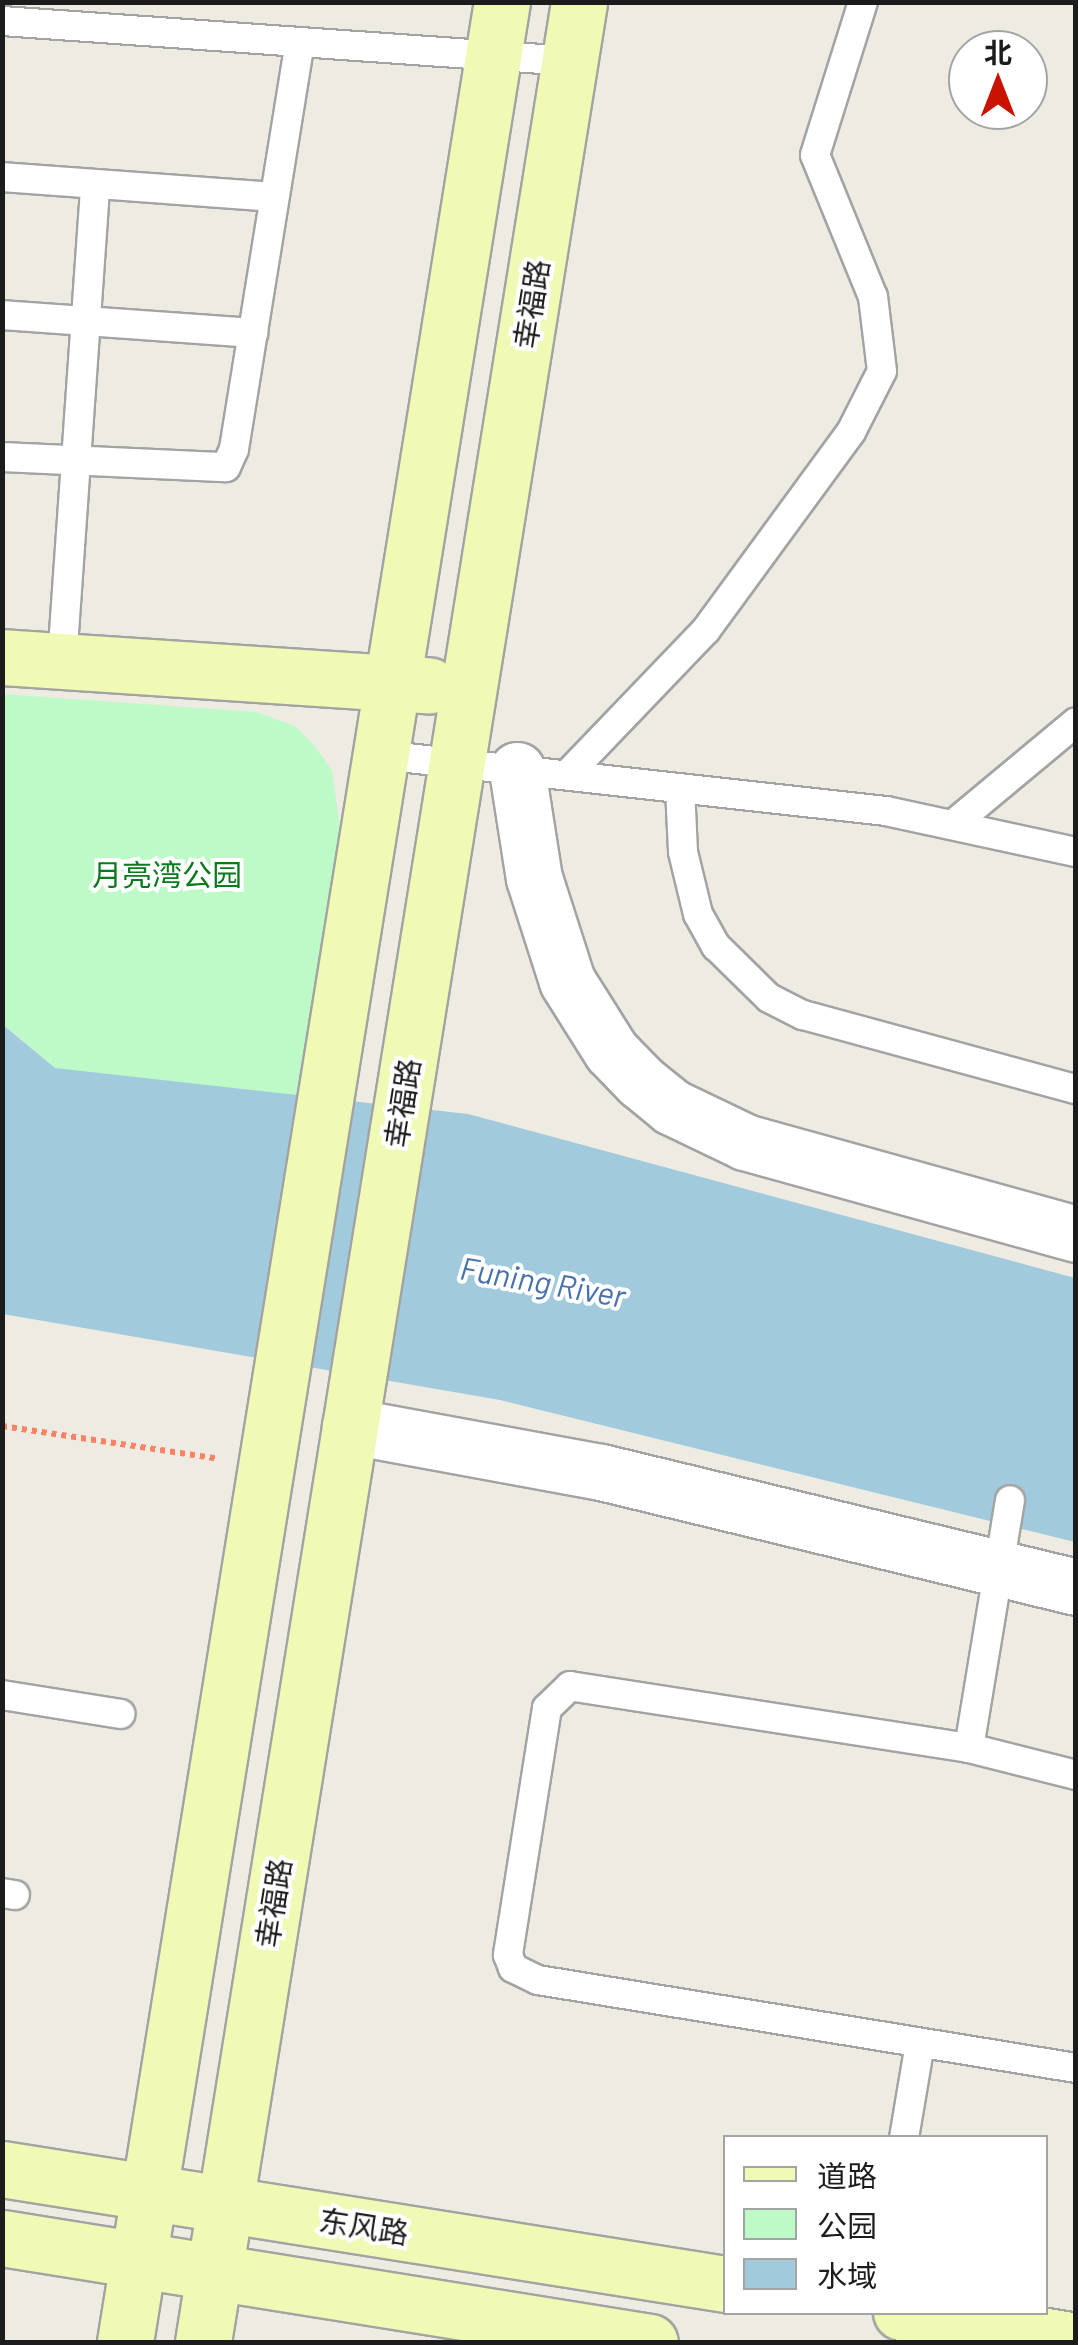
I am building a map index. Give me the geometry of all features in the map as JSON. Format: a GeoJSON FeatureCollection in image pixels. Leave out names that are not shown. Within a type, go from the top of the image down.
{"type":"FeatureCollection","features":[{"type":"Feature","properties":{"kind":"main road"},"geometry":{"type":"LineString","coordinates":[[125,2342],[502,2]]}},
{"type":"Feature","properties":{"kind":"main road","name":"幸福路"},"geometry":{"type":"LineString","coordinates":[[203,2342],[579,2]]}},
{"type":"Feature","properties":{"kind":"main road"},"geometry":{"type":"LineString","coordinates":[[2,657],[469,688]]}},
{"type":"Feature","properties":{"kind":"main road","name":"东风路"},"geometry":{"type":"LineString","coordinates":[[2,2169],[723,2284]]}},
{"type":"Feature","properties":{"kind":"main road"},"geometry":{"type":"LineString","coordinates":[[2,2238],[650,2342]]}},
{"type":"Feature","properties":{"kind":"main road"},"geometry":{"type":"LineString","coordinates":[[920,2315],[1076,2340]]}},
{"type":"Feature","properties":{"kind":"street"},"geometry":{"type":"LineString","coordinates":[[542,773],[534,878],[568,981],[594,1029],[640,1081],[672,1107],[745,1142],[1076,1234]]}},
{"type":"Feature","properties":{"kind":"street"},"geometry":{"type":"LineString","coordinates":[[350,1426],[602,1472],[1076,1587]]}},
{"type":"Feature","properties":{"kind":"lane"},"geometry":{"type":"LineString","coordinates":[[542,773],[706,630],[852,432],[882,371],[873,297],[815,154],[863,2]]}},
{"type":"Feature","properties":{"kind":"lane"},"geometry":{"type":"LineString","coordinates":[[2,21],[570,61]]}},
{"type":"Feature","properties":{"kind":"lane"},"geometry":{"type":"LineString","coordinates":[[2,457],[226,467],[253,333],[300,42]]}},
{"type":"Feature","properties":{"kind":"lane"},"geometry":{"type":"LineString","coordinates":[[2,177],[274,197]]}},
{"type":"Feature","properties":{"kind":"lane"},"geometry":{"type":"LineString","coordinates":[[62,661],[95,184]]}},
{"type":"Feature","properties":{"kind":"lane"},"geometry":{"type":"LineString","coordinates":[[2,315],[253,333]]}},
{"type":"Feature","properties":{"kind":"lane"},"geometry":{"type":"LineString","coordinates":[[956,822],[1076,722]]}},
{"type":"Feature","properties":{"kind":"lane"},"geometry":{"type":"LineString","coordinates":[[380,755],[956,822],[1076,852]]}},
{"type":"Feature","properties":{"kind":"lane"},"geometry":{"type":"LineString","coordinates":[[680,788],[685,867],[698,914],[740,974],[769,998],[802,1015],[1076,1089]]}},
{"type":"Feature","properties":{"kind":"lane"},"geometry":{"type":"LineString","coordinates":[[969,1748],[1010,1500]]}},
{"type":"Feature","properties":{"kind":"lane"},"geometry":{"type":"LineString","coordinates":[[1076,1775],[969,1748],[582,1684],[552,1698],[540,1746],[509,1940],[513,1968],[524,1976],[1076,2068]]}},
{"type":"Feature","properties":{"kind":"lane"},"geometry":{"type":"LineString","coordinates":[[2,1695],[120,1714]]}},
{"type":"Feature","properties":{"kind":"lane"},"geometry":{"type":"LineString","coordinates":[[904,2135],[920,2042]]}},
{"type":"Feature","properties":{"kind":"path"},"geometry":{"type":"LineString","coordinates":[[2,1426],[225,1460]]}},
{"type":"Feature","properties":{"kind":"green space","name":"月亮湾公园"},"geometry":{"type":"Polygon","coordinates":[[[2,694],[256,712],[295,726],[315,746],[332,771],[341,835],[298,1101],[55,1068],[3,1024],[2,694]]]}},
{"type":"Feature","properties":{"kind":"water","name":"Funing River"},"geometry":{"type":"Polygon","coordinates":[[[2,1024],[55,1068],[468,1114],[1075,1278],[1075,1542],[500,1400],[3,1314],[2,1024]]]}}]}
